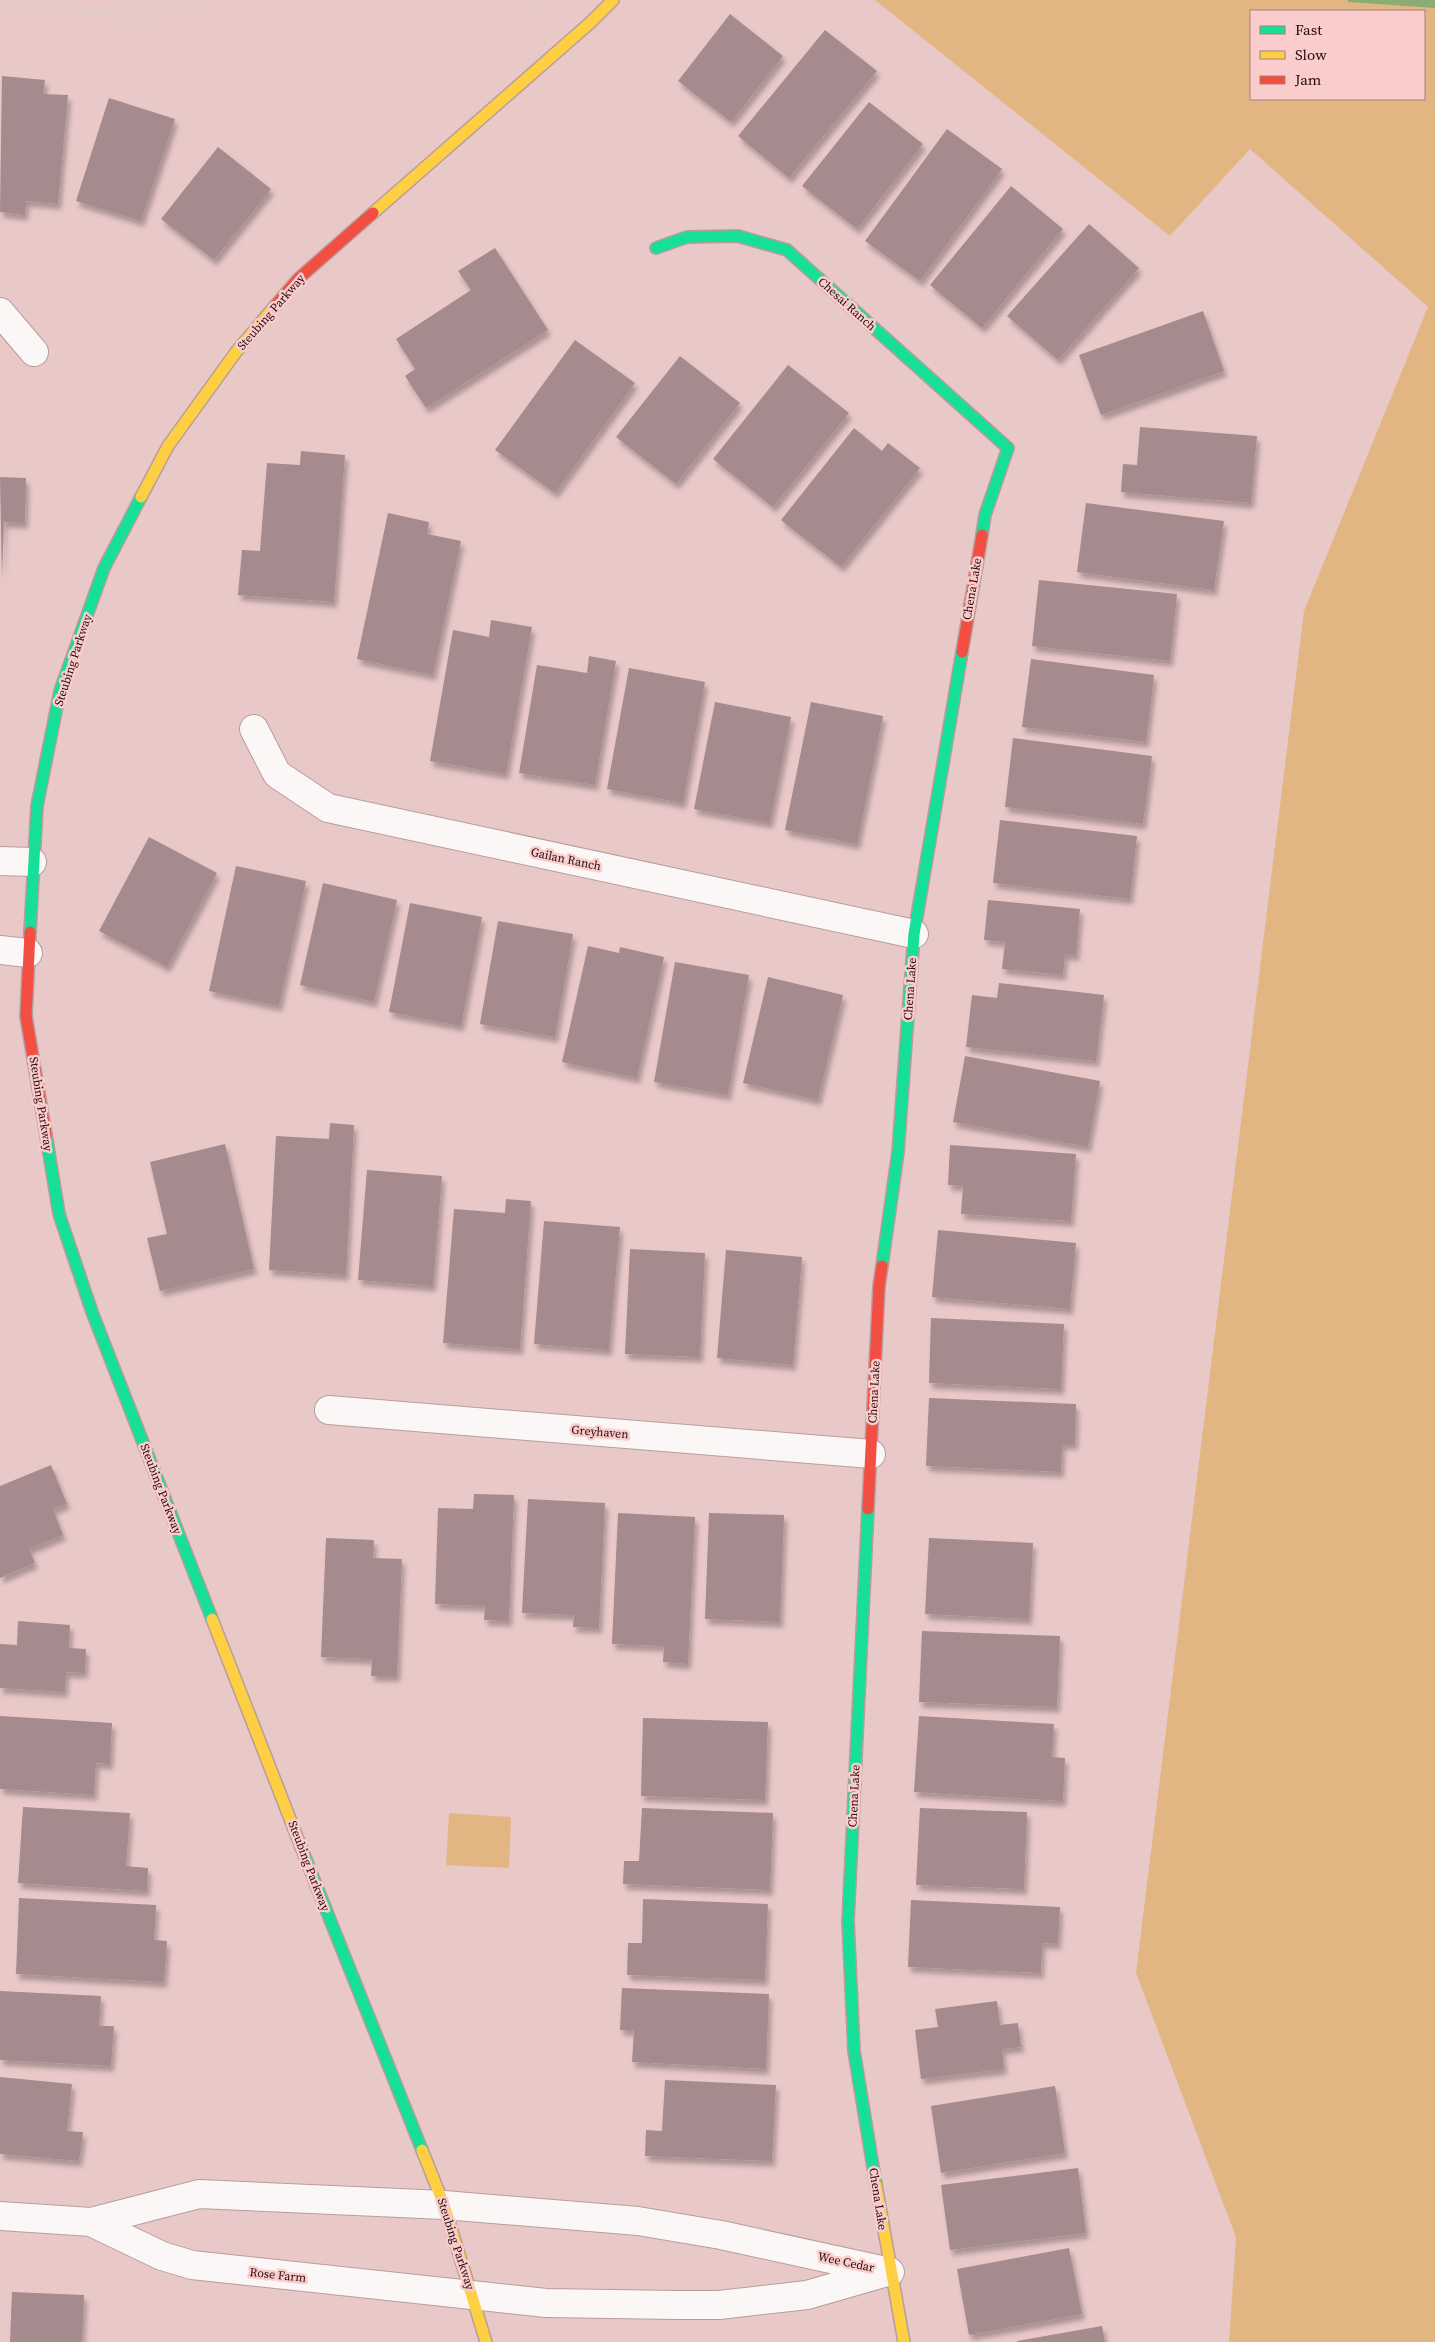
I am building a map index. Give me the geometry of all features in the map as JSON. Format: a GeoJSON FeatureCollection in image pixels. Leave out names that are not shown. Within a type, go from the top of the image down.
{"type":"FeatureCollection","features":[{"type":"Feature","properties":{"kind":"street","name":"Steubing Parkway"},"geometry":{"type":"LineString","coordinates":[[486,2342],[444,2205],[380,2048],[99,1330],[60,1214],[26,1016],[32,862],[37,806],[60,692],[104,568],[168,446],[236,352],[298,279],[591,22],[613,0]]}},
{"type":"Feature","properties":{"kind":"street","name":"Chesai Ranch"},"geometry":{"type":"LineString","coordinates":[[656,248],[687,237],[738,236],[787,250],[1008,448]]}},
{"type":"Feature","properties":{"kind":"street"},"geometry":{"type":"LineString","coordinates":[[0,312],[34,352]]}},
{"type":"Feature","properties":{"kind":"street","name":"Chena Lake"},"geometry":{"type":"LineString","coordinates":[[904,2342],[890,2272],[854,2051],[848,1921],[879,1286],[898,1152],[914,934],[985,515],[1008,448]]}},
{"type":"Feature","properties":{"kind":"street","name":"Gailan Ranch"},"geometry":{"type":"LineString","coordinates":[[254,729],[277,774],[328,808],[914,934]]}},
{"type":"Feature","properties":{"kind":"street"},"geometry":{"type":"LineString","coordinates":[[0,861],[32,862]]}},
{"type":"Feature","properties":{"kind":"street"},"geometry":{"type":"LineString","coordinates":[[0,950],[28,953]]}},
{"type":"Feature","properties":{"kind":"street","name":"Greyhaven"},"geometry":{"type":"LineString","coordinates":[[330,1410],[871,1454]]}},
{"type":"Feature","properties":{"kind":"street","name":"Rose Farm"},"geometry":{"type":"LineString","coordinates":[[0,2216],[91,2222],[199,2194],[444,2205]]}},
{"type":"Feature","properties":{"kind":"street","name":"Wee Cedar"},"geometry":{"type":"LineString","coordinates":[[444,2205],[638,2221],[721,2235],[890,2272]]}},
{"type":"Feature","properties":{"kind":"street","name":"Rose Farm"},"geometry":{"type":"LineString","coordinates":[[91,2222],[162,2256],[192,2265],[473,2296]]}},
{"type":"Feature","properties":{"kind":"street","name":"Wee Cedar"},"geometry":{"type":"LineString","coordinates":[[473,2296],[546,2303],[719,2305],[807,2295],[890,2272]]}},
{"type":"Feature","properties":{"kind":"path"},"geometry":{"type":"LineString","coordinates":[[0,7],[143,17],[165,13],[194,0]]}},
{"type":"Feature","properties":{"kind":"path"},"geometry":{"type":"LineString","coordinates":[[540,0],[544,3]]}},
{"type":"Feature","properties":{"kind":"shaded area"},"geometry":{"type":"Polygon","coordinates":[[[875,0],[1435,0],[1435,2342],[1229,2342],[1236,2237],[1136,1973],[1304,611],[1428,307],[1250,149],[1170,236],[875,0]]]}},
{"type":"Feature","properties":{"kind":"shaded area"},"geometry":{"type":"Polygon","coordinates":[[[1348,0],[1435,0],[1435,8],[1348,2],[1348,0]]]}},
{"type":"Feature","properties":{"kind":"shaded area"},"geometry":{"type":"Polygon","coordinates":[[[449,1813],[511,1817],[509,1868],[446,1865],[449,1813]]]}},
{"type":"Feature","properties":{"kind":"building"},"geometry":{"type":"Polygon","coordinates":[[[730,14],[783,56],[731,122],[678,81],[730,14]]]}},
{"type":"Feature","properties":{"kind":"building"},"geometry":{"type":"Polygon","coordinates":[[[825,30],[877,71],[789,178],[738,136],[825,30]]]}},
{"type":"Feature","properties":{"kind":"building"},"geometry":{"type":"Polygon","coordinates":[[[2,76],[45,80],[43,94],[68,95],[58,204],[26,201],[25,215],[0,212],[2,76]]]}},
{"type":"Feature","properties":{"kind":"building"},"geometry":{"type":"Polygon","coordinates":[[[109,98],[175,119],[141,221],[76,201],[109,98]]]}},
{"type":"Feature","properties":{"kind":"building"},"geometry":{"type":"Polygon","coordinates":[[[869,102],[923,144],[857,229],[802,186],[869,102]]]}},
{"type":"Feature","properties":{"kind":"building"},"geometry":{"type":"Polygon","coordinates":[[[947,129],[1002,169],[920,281],[865,241],[947,129]]]}},
{"type":"Feature","properties":{"kind":"building"},"geometry":{"type":"Polygon","coordinates":[[[218,147],[271,189],[214,260],[161,219],[218,147]]]}},
{"type":"Feature","properties":{"kind":"building"},"geometry":{"type":"Polygon","coordinates":[[[1011,186],[1063,229],[982,328],[930,285],[1011,186]]]}},
{"type":"Feature","properties":{"kind":"building"},"geometry":{"type":"Polygon","coordinates":[[[1089,224],[1139,268],[1058,360],[1007,316],[1089,224]]]}},
{"type":"Feature","properties":{"kind":"building"},"geometry":{"type":"Polygon","coordinates":[[[495,248],[548,330],[426,408],[405,376],[415,369],[396,339],[471,290],[458,271],[495,248]]]}},
{"type":"Feature","properties":{"kind":"building"},"geometry":{"type":"Polygon","coordinates":[[[1203,311],[1224,371],[1101,415],[1079,355],[1203,311]]]}},
{"type":"Feature","properties":{"kind":"building"},"geometry":{"type":"Polygon","coordinates":[[[575,340],[635,383],[555,493],[495,450],[575,340]]]}},
{"type":"Feature","properties":{"kind":"building"},"geometry":{"type":"Polygon","coordinates":[[[680,356],[740,403],[676,484],[616,437],[680,356]]]}},
{"type":"Feature","properties":{"kind":"building"},"geometry":{"type":"Polygon","coordinates":[[[788,365],[849,413],[773,507],[713,459],[788,365]]]}},
{"type":"Feature","properties":{"kind":"building"},"geometry":{"type":"Polygon","coordinates":[[[1140,427],[1257,436],[1251,503],[1121,492],[1123,464],[1137,465],[1140,427]]]}},
{"type":"Feature","properties":{"kind":"building"},"geometry":{"type":"Polygon","coordinates":[[[854,428],[882,451],[888,443],[920,468],[841,567],[781,520],[854,428]]]}},
{"type":"Feature","properties":{"kind":"building"},"geometry":{"type":"Polygon","coordinates":[[[301,451],[345,455],[334,602],[238,595],[242,550],[260,551],[267,463],[300,465],[301,451]]]}},
{"type":"Feature","properties":{"kind":"building"},"geometry":{"type":"Polygon","coordinates":[[[0,477],[26,478],[25,523],[4,522],[2,577],[0,477]]]}},
{"type":"Feature","properties":{"kind":"building"},"geometry":{"type":"Polygon","coordinates":[[[1086,503],[1224,521],[1214,590],[1077,572],[1086,503]]]}},
{"type":"Feature","properties":{"kind":"building"},"geometry":{"type":"Polygon","coordinates":[[[388,513],[429,522],[427,534],[461,541],[433,675],[357,659],[388,513]]]}},
{"type":"Feature","properties":{"kind":"building"},"geometry":{"type":"Polygon","coordinates":[[[1039,580],[1177,594],[1170,661],[1032,646],[1039,580]]]}},
{"type":"Feature","properties":{"kind":"building"},"geometry":{"type":"Polygon","coordinates":[[[491,620],[532,627],[506,774],[430,761],[453,630],[489,637],[491,620]]]}},
{"type":"Feature","properties":{"kind":"building"},"geometry":{"type":"Polygon","coordinates":[[[589,656],[616,661],[595,785],[519,773],[537,665],[587,673],[589,656]]]}},
{"type":"Feature","properties":{"kind":"building"},"geometry":{"type":"Polygon","coordinates":[[[1031,659],[1154,675],[1146,742],[1022,727],[1031,659]]]}},
{"type":"Feature","properties":{"kind":"building"},"geometry":{"type":"Polygon","coordinates":[[[629,668],[705,682],[683,803],[607,789],[629,668]]]}},
{"type":"Feature","properties":{"kind":"building"},"geometry":{"type":"Polygon","coordinates":[[[715,702],[791,717],[770,823],[694,809],[715,702]]]}},
{"type":"Feature","properties":{"kind":"building"},"geometry":{"type":"Polygon","coordinates":[[[811,702],[883,716],[857,844],[785,830],[811,702]]]}},
{"type":"Feature","properties":{"kind":"building"},"geometry":{"type":"Polygon","coordinates":[[[1013,738],[1152,756],[1143,824],[1005,807],[1013,738]]]}},
{"type":"Feature","properties":{"kind":"building"},"geometry":{"type":"Polygon","coordinates":[[[1000,820],[1137,836],[1130,899],[993,883],[1000,820]]]}},
{"type":"Feature","properties":{"kind":"building"},"geometry":{"type":"Polygon","coordinates":[[[149,837],[217,873],[167,967],[99,931],[149,837]]]}},
{"type":"Feature","properties":{"kind":"building"},"geometry":{"type":"Polygon","coordinates":[[[236,866],[306,881],[279,1006],[209,991],[236,866]]]}},
{"type":"Feature","properties":{"kind":"building"},"geometry":{"type":"Polygon","coordinates":[[[323,883],[397,900],[374,1002],[300,985],[323,883]]]}},
{"type":"Feature","properties":{"kind":"building"},"geometry":{"type":"Polygon","coordinates":[[[988,900],[1080,909],[1076,956],[1065,954],[1063,975],[1002,969],[1005,942],[984,940],[988,900]]]}},
{"type":"Feature","properties":{"kind":"building"},"geometry":{"type":"Polygon","coordinates":[[[410,903],[482,917],[461,1026],[389,1012],[410,903]]]}},
{"type":"Feature","properties":{"kind":"building"},"geometry":{"type":"Polygon","coordinates":[[[498,921],[573,934],[555,1037],[480,1024],[498,921]]]}},
{"type":"Feature","properties":{"kind":"building"},"geometry":{"type":"Polygon","coordinates":[[[588,946],[619,953],[620,947],[664,957],[637,1078],[562,1062],[588,946]]]}},
{"type":"Feature","properties":{"kind":"building"},"geometry":{"type":"Polygon","coordinates":[[[675,962],[749,975],[728,1095],[654,1082],[675,962]]]}},
{"type":"Feature","properties":{"kind":"building"},"geometry":{"type":"Polygon","coordinates":[[[768,977],[843,995],[818,1100],[743,1083],[768,977]]]}},
{"type":"Feature","properties":{"kind":"building"},"geometry":{"type":"Polygon","coordinates":[[[999,983],[1104,995],[1096,1061],[966,1047],[972,995],[997,998],[999,983]]]}},
{"type":"Feature","properties":{"kind":"building"},"geometry":{"type":"Polygon","coordinates":[[[965,1056],[1100,1081],[1088,1147],[953,1122],[965,1056]]]}},
{"type":"Feature","properties":{"kind":"building"},"geometry":{"type":"Polygon","coordinates":[[[330,1123],[354,1125],[346,1275],[269,1270],[276,1136],[329,1139],[330,1123]]]}},
{"type":"Feature","properties":{"kind":"building"},"geometry":{"type":"Polygon","coordinates":[[[225,1144],[254,1269],[160,1291],[147,1238],[167,1234],[150,1162],[225,1144]]]}},
{"type":"Feature","properties":{"kind":"building"},"geometry":{"type":"Polygon","coordinates":[[[950,1145],[1076,1154],[1071,1221],[961,1214],[963,1186],[948,1185],[950,1145]]]}},
{"type":"Feature","properties":{"kind":"building"},"geometry":{"type":"Polygon","coordinates":[[[367,1170],[442,1176],[433,1286],[358,1280],[367,1170]]]}},
{"type":"Feature","properties":{"kind":"building"},"geometry":{"type":"Polygon","coordinates":[[[506,1199],[531,1201],[520,1349],[443,1343],[454,1209],[505,1213],[506,1199]]]}},
{"type":"Feature","properties":{"kind":"building"},"geometry":{"type":"Polygon","coordinates":[[[544,1221],[620,1227],[609,1350],[534,1344],[544,1221]]]}},
{"type":"Feature","properties":{"kind":"building"},"geometry":{"type":"Polygon","coordinates":[[[938,1230],[1076,1243],[1070,1309],[932,1297],[938,1230]]]}},
{"type":"Feature","properties":{"kind":"building"},"geometry":{"type":"Polygon","coordinates":[[[630,1249],[705,1253],[700,1357],[625,1354],[630,1249]]]}},
{"type":"Feature","properties":{"kind":"building"},"geometry":{"type":"Polygon","coordinates":[[[726,1250],[802,1257],[793,1365],[717,1358],[726,1250]]]}},
{"type":"Feature","properties":{"kind":"building"},"geometry":{"type":"Polygon","coordinates":[[[931,1318],[1064,1324],[1061,1389],[929,1383],[931,1318]]]}},
{"type":"Feature","properties":{"kind":"building"},"geometry":{"type":"Polygon","coordinates":[[[929,1398],[1076,1404],[1075,1444],[1062,1444],[1061,1472],[926,1466],[929,1398]]]}},
{"type":"Feature","properties":{"kind":"building"},"geometry":{"type":"Polygon","coordinates":[[[51,1465],[67,1504],[53,1509],[63,1535],[29,1549],[35,1563],[0,1578],[0,1486],[51,1465]]]}},
{"type":"Feature","properties":{"kind":"building"},"geometry":{"type":"Polygon","coordinates":[[[474,1494],[514,1495],[509,1621],[484,1620],[485,1606],[435,1604],[438,1508],[473,1509],[474,1494]]]}},
{"type":"Feature","properties":{"kind":"building"},"geometry":{"type":"Polygon","coordinates":[[[528,1499],[605,1503],[599,1628],[573,1627],[574,1615],[522,1613],[528,1499]]]}},
{"type":"Feature","properties":{"kind":"building"},"geometry":{"type":"Polygon","coordinates":[[[618,1513],[695,1517],[688,1664],[663,1662],[664,1646],[612,1644],[618,1513]]]}},
{"type":"Feature","properties":{"kind":"building"},"geometry":{"type":"Polygon","coordinates":[[[709,1513],[784,1515],[780,1622],[705,1619],[709,1513]]]}},
{"type":"Feature","properties":{"kind":"building"},"geometry":{"type":"Polygon","coordinates":[[[326,1538],[374,1540],[373,1558],[402,1559],[397,1676],[371,1676],[372,1659],[321,1657],[326,1538]]]}},
{"type":"Feature","properties":{"kind":"building"},"geometry":{"type":"Polygon","coordinates":[[[929,1538],[1033,1543],[1029,1619],[925,1614],[929,1538]]]}},
{"type":"Feature","properties":{"kind":"building"},"geometry":{"type":"Polygon","coordinates":[[[18,1621],[70,1625],[69,1648],[86,1649],[85,1673],[66,1672],[65,1692],[0,1688],[0,1644],[17,1645],[18,1621]]]}},
{"type":"Feature","properties":{"kind":"building"},"geometry":{"type":"Polygon","coordinates":[[[922,1631],[1060,1636],[1057,1707],[919,1702],[922,1631]]]}},
{"type":"Feature","properties":{"kind":"building"},"geometry":{"type":"Polygon","coordinates":[[[0,1716],[112,1723],[110,1764],[96,1763],[94,1795],[0,1789],[0,1716]]]}},
{"type":"Feature","properties":{"kind":"building"},"geometry":{"type":"Polygon","coordinates":[[[919,1716],[1054,1724],[1052,1757],[1065,1758],[1063,1801],[914,1792],[919,1716]]]}},
{"type":"Feature","properties":{"kind":"building"},"geometry":{"type":"Polygon","coordinates":[[[643,1718],[768,1722],[765,1800],[641,1796],[643,1718]]]}},
{"type":"Feature","properties":{"kind":"building"},"geometry":{"type":"Polygon","coordinates":[[[23,1807],[130,1813],[126,1866],[148,1868],[147,1891],[18,1883],[23,1807]]]}},
{"type":"Feature","properties":{"kind":"building"},"geometry":{"type":"Polygon","coordinates":[[[642,1808],[773,1813],[770,1890],[623,1884],[624,1861],[639,1861],[642,1808]]]}},
{"type":"Feature","properties":{"kind":"building"},"geometry":{"type":"Polygon","coordinates":[[[920,1808],[1027,1812],[1024,1889],[916,1885],[920,1808]]]}},
{"type":"Feature","properties":{"kind":"building"},"geometry":{"type":"Polygon","coordinates":[[[19,1898],[156,1905],[154,1940],[167,1941],[164,1982],[16,1974],[19,1898]]]}},
{"type":"Feature","properties":{"kind":"building"},"geometry":{"type":"Polygon","coordinates":[[[643,1899],[768,1904],[765,1980],[627,1975],[628,1943],[642,1943],[643,1899]]]}},
{"type":"Feature","properties":{"kind":"building"},"geometry":{"type":"Polygon","coordinates":[[[911,1900],[1060,1907],[1058,1944],[1042,1943],[1041,1973],[908,1967],[911,1900]]]}},
{"type":"Feature","properties":{"kind":"building"},"geometry":{"type":"Polygon","coordinates":[[[622,1988],[769,1994],[766,2069],[632,2062],[634,2030],[620,2030],[622,1988]]]}},
{"type":"Feature","properties":{"kind":"building"},"geometry":{"type":"Polygon","coordinates":[[[0,1991],[101,1996],[99,2026],[114,2026],[111,2066],[0,2060],[0,1991]]]}},
{"type":"Feature","properties":{"kind":"building"},"geometry":{"type":"Polygon","coordinates":[[[997,2001],[1000,2025],[1018,2023],[1021,2047],[1002,2049],[1004,2069],[921,2079],[915,2030],[938,2027],[935,2009],[997,2001]]]}},
{"type":"Feature","properties":{"kind":"building"},"geometry":{"type":"Polygon","coordinates":[[[0,2077],[72,2084],[67,2131],[83,2132],[79,2161],[0,2154],[0,2077]]]}},
{"type":"Feature","properties":{"kind":"building"},"geometry":{"type":"Polygon","coordinates":[[[665,2080],[776,2085],[772,2161],[645,2156],[646,2130],[662,2131],[665,2080]]]}},
{"type":"Feature","properties":{"kind":"building"},"geometry":{"type":"Polygon","coordinates":[[[1055,2086],[1065,2153],[941,2173],[931,2106],[1055,2086]]]}},
{"type":"Feature","properties":{"kind":"building"},"geometry":{"type":"Polygon","coordinates":[[[1078,2168],[1086,2233],[950,2250],[941,2185],[1078,2168]]]}},
{"type":"Feature","properties":{"kind":"building"},"geometry":{"type":"Polygon","coordinates":[[[1069,2248],[1082,2314],[969,2335],[957,2269],[1069,2248]]]}},
{"type":"Feature","properties":{"kind":"building"},"geometry":{"type":"Polygon","coordinates":[[[12,2292],[84,2295],[82,2342],[10,2342],[12,2292]]]}},
{"type":"Feature","properties":{"kind":"building"},"geometry":{"type":"Polygon","coordinates":[[[1102,2326],[1105,2342],[1017,2342],[1017,2341],[1102,2326]]]}},
{"type":"Feature","properties":{"kind":"traffic: fast"},"geometry":{"type":"LineString","coordinates":[[656,248],[687,237],[738,236],[787,250],[1008,448],[985,515],[982,535]]}},
{"type":"Feature","properties":{"kind":"traffic: fast"},"geometry":{"type":"LineString","coordinates":[[30,932],[37,806],[60,691],[104,568],[141,497]]}},
{"type":"Feature","properties":{"kind":"traffic: fast"},"geometry":{"type":"LineString","coordinates":[[882,1266],[898,1152],[914,934],[962,652]]}},
{"type":"Feature","properties":{"kind":"traffic: fast"},"geometry":{"type":"LineString","coordinates":[[46,1135],[59,1214],[92,1312],[212,1619]]}},
{"type":"Feature","properties":{"kind":"traffic: fast"},"geometry":{"type":"LineString","coordinates":[[868,1509],[848,1921],[854,2051],[876,2185]]}},
{"type":"Feature","properties":{"kind":"traffic: fast"},"geometry":{"type":"LineString","coordinates":[[301,1847],[422,2150]]}},
{"type":"Feature","properties":{"kind":"traffic: slow"},"geometry":{"type":"LineString","coordinates":[[373,213],[591,22],[613,0]]}},
{"type":"Feature","properties":{"kind":"traffic: slow"},"geometry":{"type":"LineString","coordinates":[[141,497],[168,446],[236,352],[274,307]]}},
{"type":"Feature","properties":{"kind":"traffic: slow"},"geometry":{"type":"LineString","coordinates":[[212,1619],[301,1847]]}},
{"type":"Feature","properties":{"kind":"traffic: slow"},"geometry":{"type":"LineString","coordinates":[[422,2150],[444,2205],[486,2342]]}},
{"type":"Feature","properties":{"kind":"traffic: slow"},"geometry":{"type":"LineString","coordinates":[[876,2185],[904,2342]]}},
{"type":"Feature","properties":{"kind":"traffic: jam"},"geometry":{"type":"LineString","coordinates":[[274,307],[298,279],[373,213]]}},
{"type":"Feature","properties":{"kind":"traffic: jam"},"geometry":{"type":"LineString","coordinates":[[962,652],[982,535]]}},
{"type":"Feature","properties":{"kind":"traffic: jam"},"geometry":{"type":"LineString","coordinates":[[30,932],[26,1016],[46,1135]]}},
{"type":"Feature","properties":{"kind":"traffic: jam"},"geometry":{"type":"LineString","coordinates":[[868,1509],[879,1286],[882,1266]]}}]}
